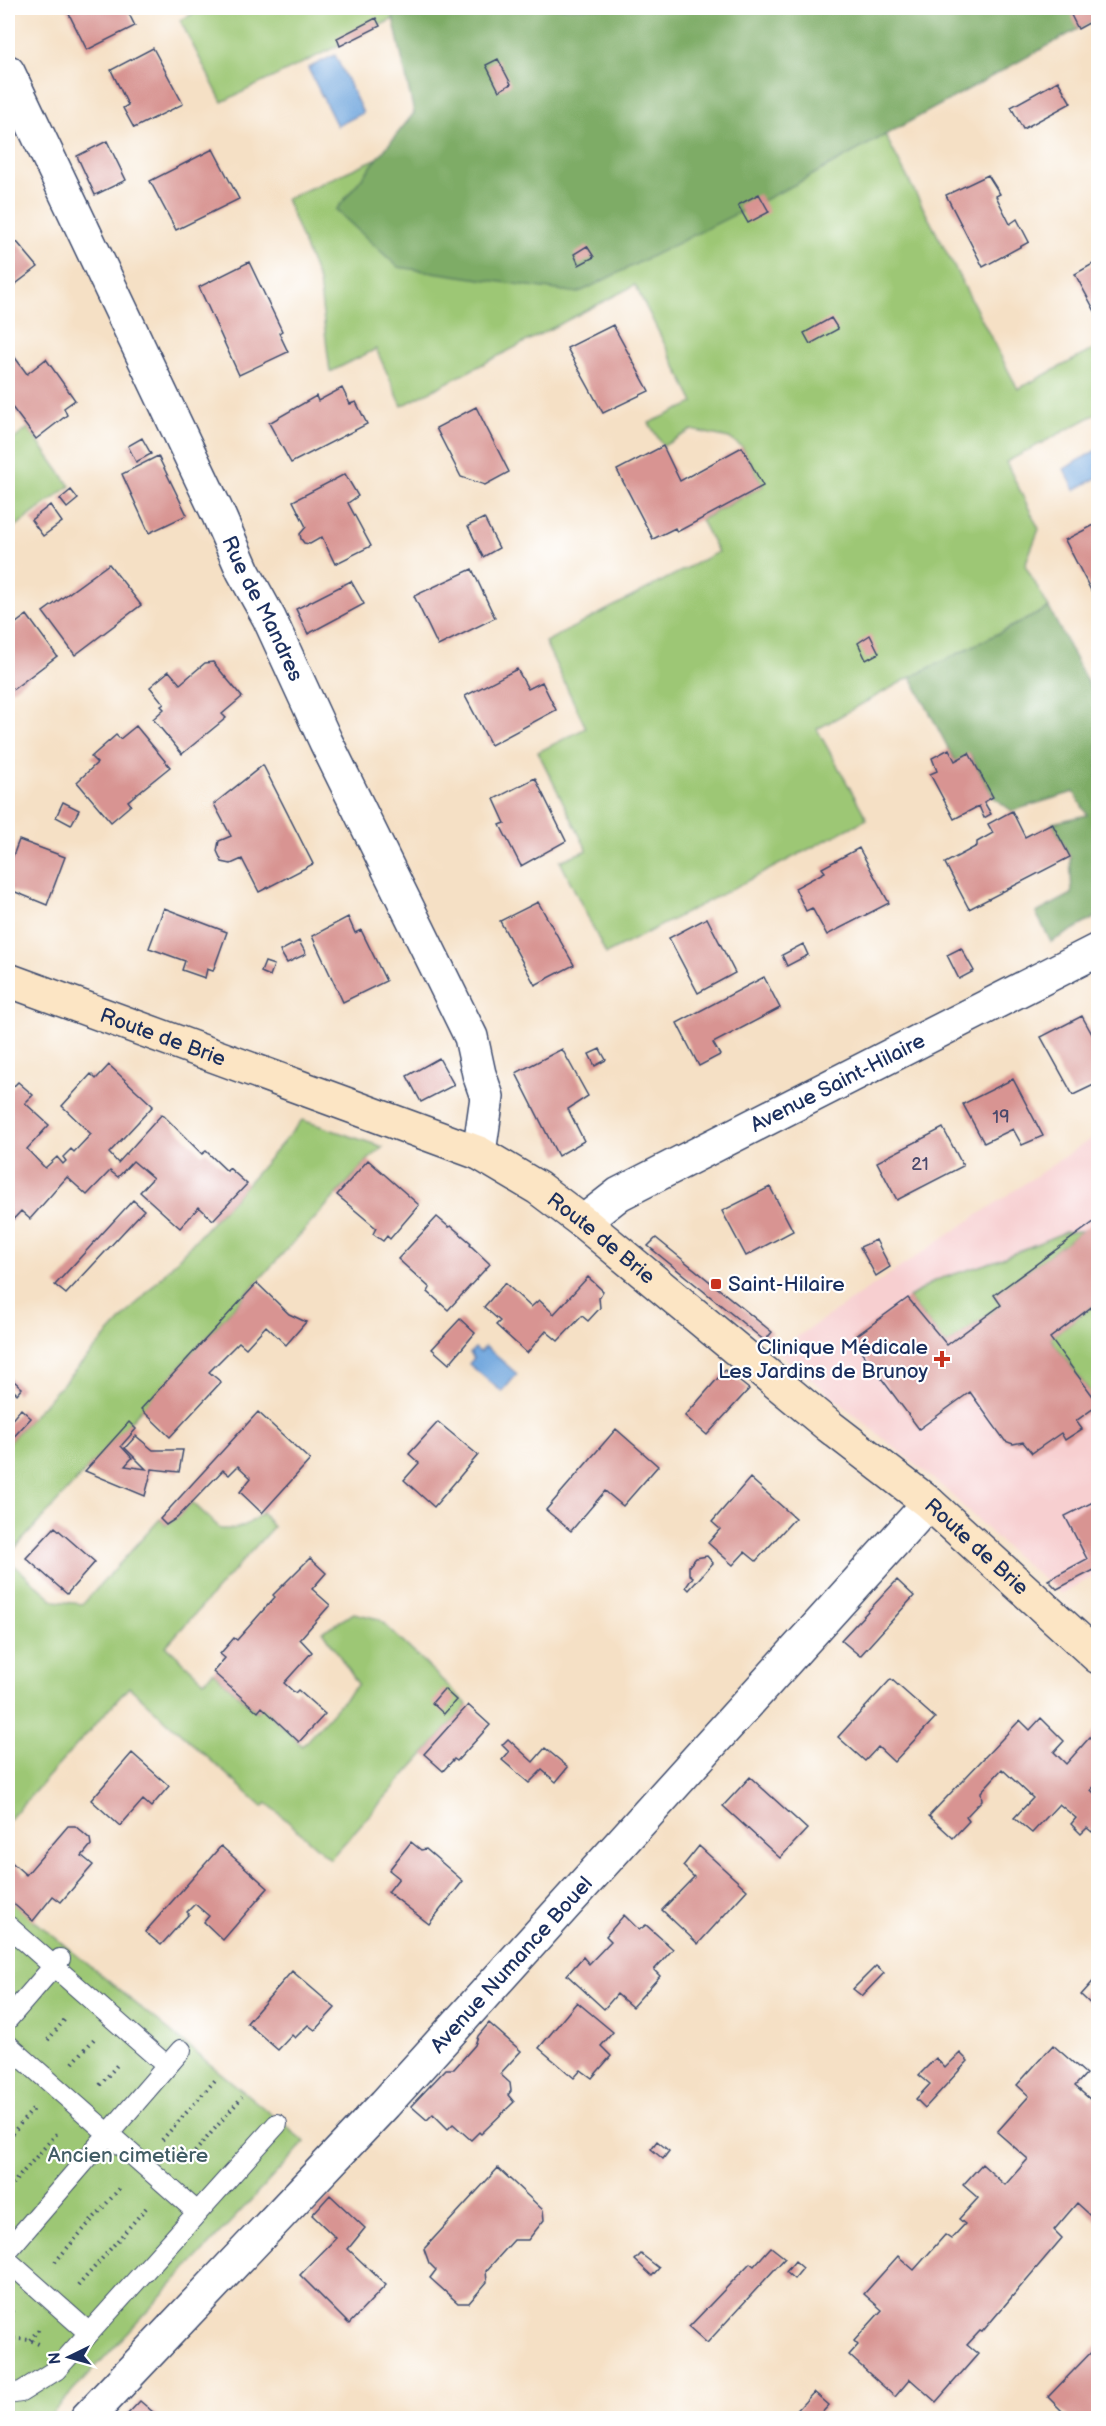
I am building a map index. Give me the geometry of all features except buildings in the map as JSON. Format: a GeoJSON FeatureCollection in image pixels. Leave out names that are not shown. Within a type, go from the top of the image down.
{"type":"FeatureCollection","features":[{"type":"Feature","properties":{"kind":"street","name":"Rue de Mandres"},"geometry":{"type":"LineString","coordinates":[[8,72],[209,494],[243,571],[268,618],[471,1037],[479,1074],[487,1097],[479,1153]]}},
{"type":"Feature","properties":{"kind":"street","name":"Avenue Saint-Hilaire"},"geometry":{"type":"LineString","coordinates":[[583,1222],[620,1194],[1098,950]]}},
{"type":"Feature","properties":{"kind":"street","name":"Route de Brie"},"geometry":{"type":"LineString","coordinates":[[8,980],[479,1153],[538,1188],[583,1222],[829,1426],[929,1503],[1098,1657]]}},
{"type":"Feature","properties":{"kind":"street","name":"Avenue Numance Bouel"},"geometry":{"type":"LineString","coordinates":[[87,2418],[385,2104],[929,1503]]}},
{"type":"Feature","properties":{"kind":"lane"},"geometry":{"type":"LineString","coordinates":[[8,1926],[57,1963],[168,2066]]}},
{"type":"Feature","properties":{"kind":"lane"},"geometry":{"type":"LineString","coordinates":[[8,2019],[57,1963]]}},
{"type":"Feature","properties":{"kind":"lane"},"geometry":{"type":"LineString","coordinates":[[8,2045],[197,2212]]}},
{"type":"Feature","properties":{"kind":"lane"},"geometry":{"type":"LineString","coordinates":[[8,2250],[181,2050]]}},
{"type":"Feature","properties":{"kind":"lane"},"geometry":{"type":"LineString","coordinates":[[8,2394],[21,2392],[56,2370],[276,2124]]}},
{"type":"Feature","properties":{"kind":"lane"},"geometry":{"type":"LineString","coordinates":[[8,2261],[89,2333]]}},
{"type":"Feature","properties":{"kind":"path"},"geometry":{"type":"LineString","coordinates":[[8,2316],[217,2078]]}},
{"type":"Feature","properties":{"kind":"path"},"geometry":{"type":"LineString","coordinates":[[1091,2093],[1098,2085]]}},
{"type":"Feature","properties":{"kind":"path"},"geometry":{"type":"LineString","coordinates":[[30,2340],[242,2097]]}},
{"type":"Feature","properties":{"kind":"shaded area","name":"Clinique Médicale Les Jardins de Brunoy"},"geometry":{"type":"Polygon","coordinates":[[[1098,1134],[1098,1574],[1061,1594],[1013,1554],[944,1488],[776,1351],[1098,1134]]]}},
{"type":"Feature","properties":{"kind":"green space"},"geometry":{"type":"Polygon","coordinates":[[[205,8],[416,8],[222,102],[180,20],[205,8]]]}},
{"type":"Feature","properties":{"kind":"green space"},"geometry":{"type":"Polygon","coordinates":[[[391,8],[1098,8],[1098,18],[796,184],[578,293],[398,267],[336,210],[414,113],[391,8]]]}},
{"type":"Feature","properties":{"kind":"green space"},"geometry":{"type":"Polygon","coordinates":[[[1098,8],[1098,18],[883,131],[1018,389],[1098,347],[1098,413],[1006,462],[1039,529],[1025,565],[1049,608],[905,680],[817,729],[867,819],[606,954],[560,861],[587,850],[538,752],[586,728],[545,642],[718,552],[701,520],[763,486],[742,447],[729,438],[692,430],[663,446],[649,423],[694,403],[635,285],[402,406],[376,349],[330,372],[319,282],[286,199],[407,145],[1098,8]]]}},
{"type":"Feature","properties":{"kind":"green space"},"geometry":{"type":"Polygon","coordinates":[[[28,428],[70,486],[8,532],[8,444],[28,428]]]}},
{"type":"Feature","properties":{"kind":"green space"},"geometry":{"type":"Polygon","coordinates":[[[1049,608],[1098,703],[1098,916],[1051,942],[1036,913],[1072,894],[1070,857],[1052,823],[1087,815],[1074,792],[1012,811],[993,797],[970,754],[955,761],[911,677],[1049,608]]]}},
{"type":"Feature","properties":{"kind":"green space"},"geometry":{"type":"Polygon","coordinates":[[[302,1120],[383,1147],[368,1160],[8,1556],[8,1443],[247,1184],[302,1120]]]}},
{"type":"Feature","properties":{"kind":"green space"},"geometry":{"type":"Polygon","coordinates":[[[1082,1231],[994,1295],[1001,1305],[947,1345],[908,1298],[936,1280],[995,1261],[1065,1232],[1082,1231]]]}},
{"type":"Feature","properties":{"kind":"green space"},"geometry":{"type":"Polygon","coordinates":[[[1098,1302],[1098,1403],[1050,1338],[1098,1302]]]}},
{"type":"Feature","properties":{"kind":"green space"},"geometry":{"type":"Polygon","coordinates":[[[192,1502],[221,1529],[243,1526],[262,1513],[273,1527],[166,1646],[204,1681],[213,1672],[257,1712],[262,1707],[302,1746],[358,1684],[323,1631],[354,1613],[379,1619],[468,1705],[330,1859],[267,1803],[263,1807],[129,1687],[8,1821],[8,1560],[55,1601],[83,1604],[160,1519],[166,1525],[177,1518],[192,1502]]]}},
{"type":"Feature","properties":{"kind":"green space","name":"Ancien cimetière"},"geometry":{"type":"Polygon","coordinates":[[[8,1899],[305,2142],[48,2418],[8,2418],[8,1899]]]}},
{"type":"Feature","properties":{"kind":"water"},"geometry":{"type":"Polygon","coordinates":[[[335,55],[363,113],[337,126],[308,68],[335,55]]]}},
{"type":"Feature","properties":{"kind":"water"},"geometry":{"type":"Polygon","coordinates":[[[1098,449],[1098,477],[1075,490],[1064,469],[1098,449]]]}},
{"type":"Feature","properties":{"kind":"water"},"geometry":{"type":"Polygon","coordinates":[[[485,1346],[517,1374],[502,1392],[469,1364],[474,1358],[470,1353],[475,1348],[480,1352],[485,1346]]]}},
{"type":"Feature","properties":{"kind":"place","name":"Saint-Hilaire"},"geometry":{"type":"Point","coordinates":[716,1284]}},
{"type":"Feature","properties":{"kind":"place","name":"Clinique Médicale Les Jardins de Brunoy"},"geometry":{"type":"Point","coordinates":[942,1359]}}]}
